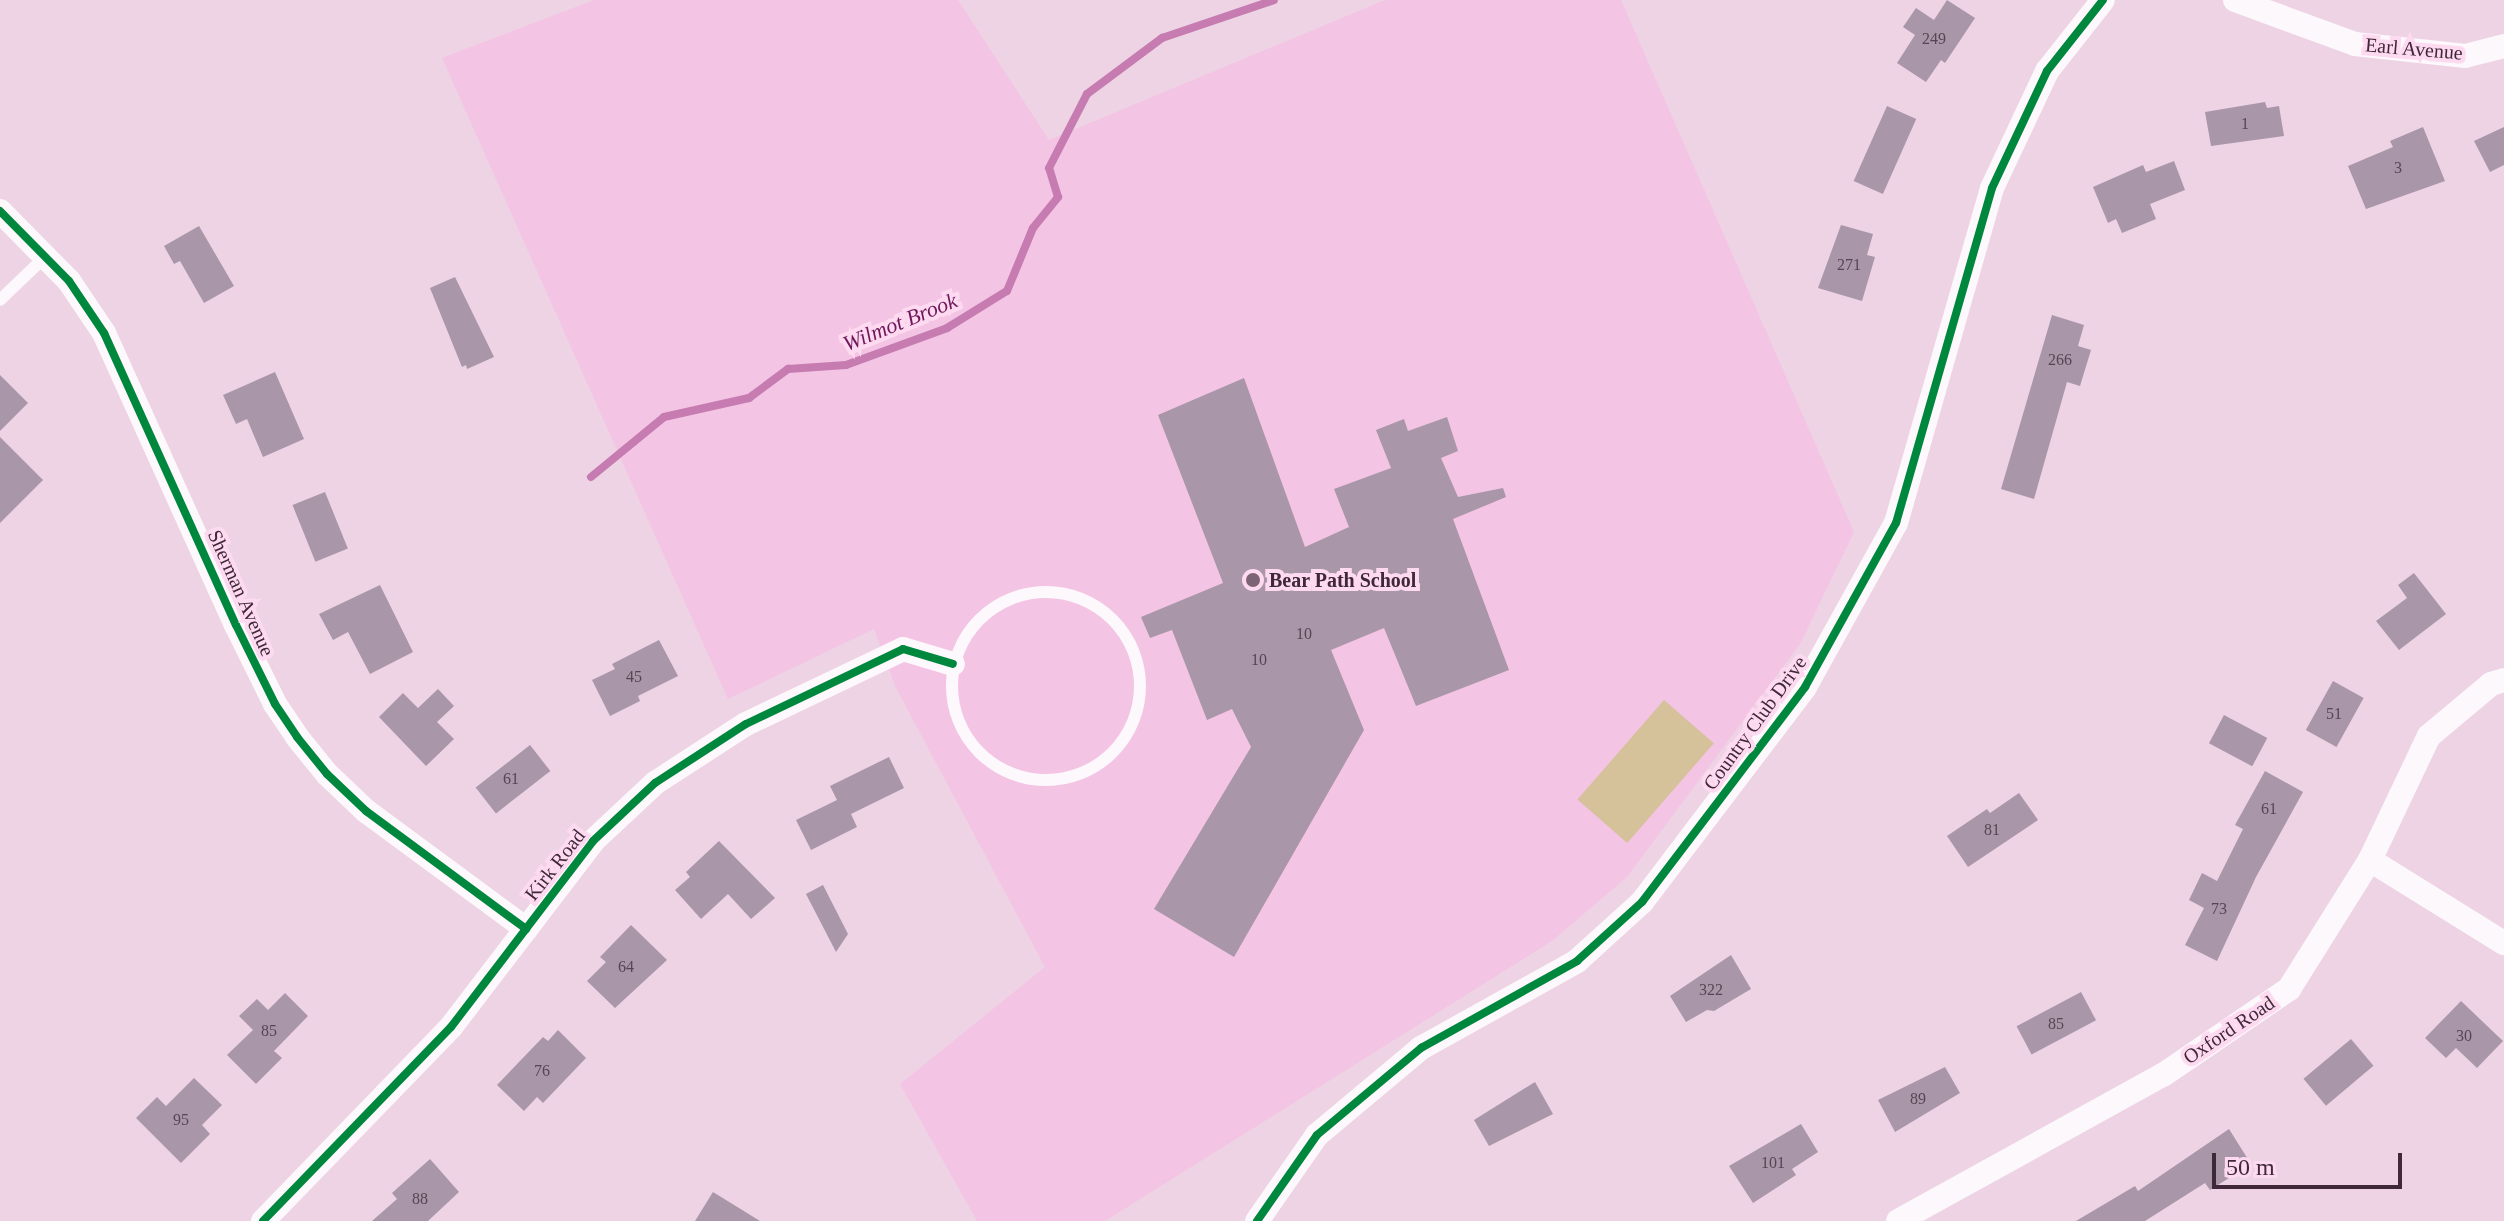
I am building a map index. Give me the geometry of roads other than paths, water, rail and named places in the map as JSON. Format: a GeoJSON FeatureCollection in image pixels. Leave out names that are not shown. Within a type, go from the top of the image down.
{"type":"FeatureCollection","features":[{"type":"Feature","properties":{"kind":"street","name":"Country Club Drive"},"geometry":{"type":"LineString","coordinates":[[1257,1221],[1317,1135],[1421,1048],[1577,961],[1642,902],[1805,687],[1896,523],[1992,188],[2047,71],[2103,0]]}},
{"type":"Feature","properties":{"kind":"street","name":"Earl Avenue"},"geometry":{"type":"LineString","coordinates":[[2235,0],[2355,44],[2465,56],[2504,46]]}},
{"type":"Feature","properties":{"kind":"street","name":"Sherman Avenue"},"geometry":{"type":"LineString","coordinates":[[1,215],[46,256],[90,310],[109,342],[236,625],[275,704],[297,737],[327,774],[366,811],[526,929]]}},
{"type":"Feature","properties":{"kind":"street","name":"Kirk Road"},"geometry":{"type":"LineString","coordinates":[[263,1221],[451,1027],[593,841],[655,783],[717,740],[903,649],[953,664]]}},
{"type":"Feature","properties":{"kind":"street","name":"Oxford Road"},"geometry":{"type":"LineString","coordinates":[[1898,1221],[2163,1075],[2289,989],[2370,860],[2429,736],[2491,684],[2504,680]]}},
{"type":"Feature","properties":{"kind":"street"},"geometry":{"type":"LineString","coordinates":[[2370,860],[2504,943]]}},
{"type":"Feature","properties":{"kind":"lane"},"geometry":{"type":"LineString","coordinates":[[0,300],[46,256]]}},
{"type":"Feature","properties":{"kind":"lane"},"geometry":{"type":"LineString","coordinates":[[1038,591],[1068,594],[1095,605],[1118,625],[1133,650],[1140,679],[1138,709],[1125,739],[1102,763],[1073,778],[1029,779],[1008,773],[980,755],[961,728],[951,697],[953,664],[965,636],[984,614],[1009,598],[1038,591]]}},
{"type":"Feature","properties":{"kind":"waterway","name":"Wilmot Brook"},"geometry":{"type":"LineString","coordinates":[[591,477],[664,417],[749,398],[788,369],[846,365],[947,328],[1007,291],[1033,228],[1058,197],[1049,168],[1087,94],[1162,38],[1274,0]]}},
{"type":"Feature","properties":{"kind":"place","name":"Bear Path School"},"geometry":{"type":"Point","coordinates":[1253,580]}}]}
